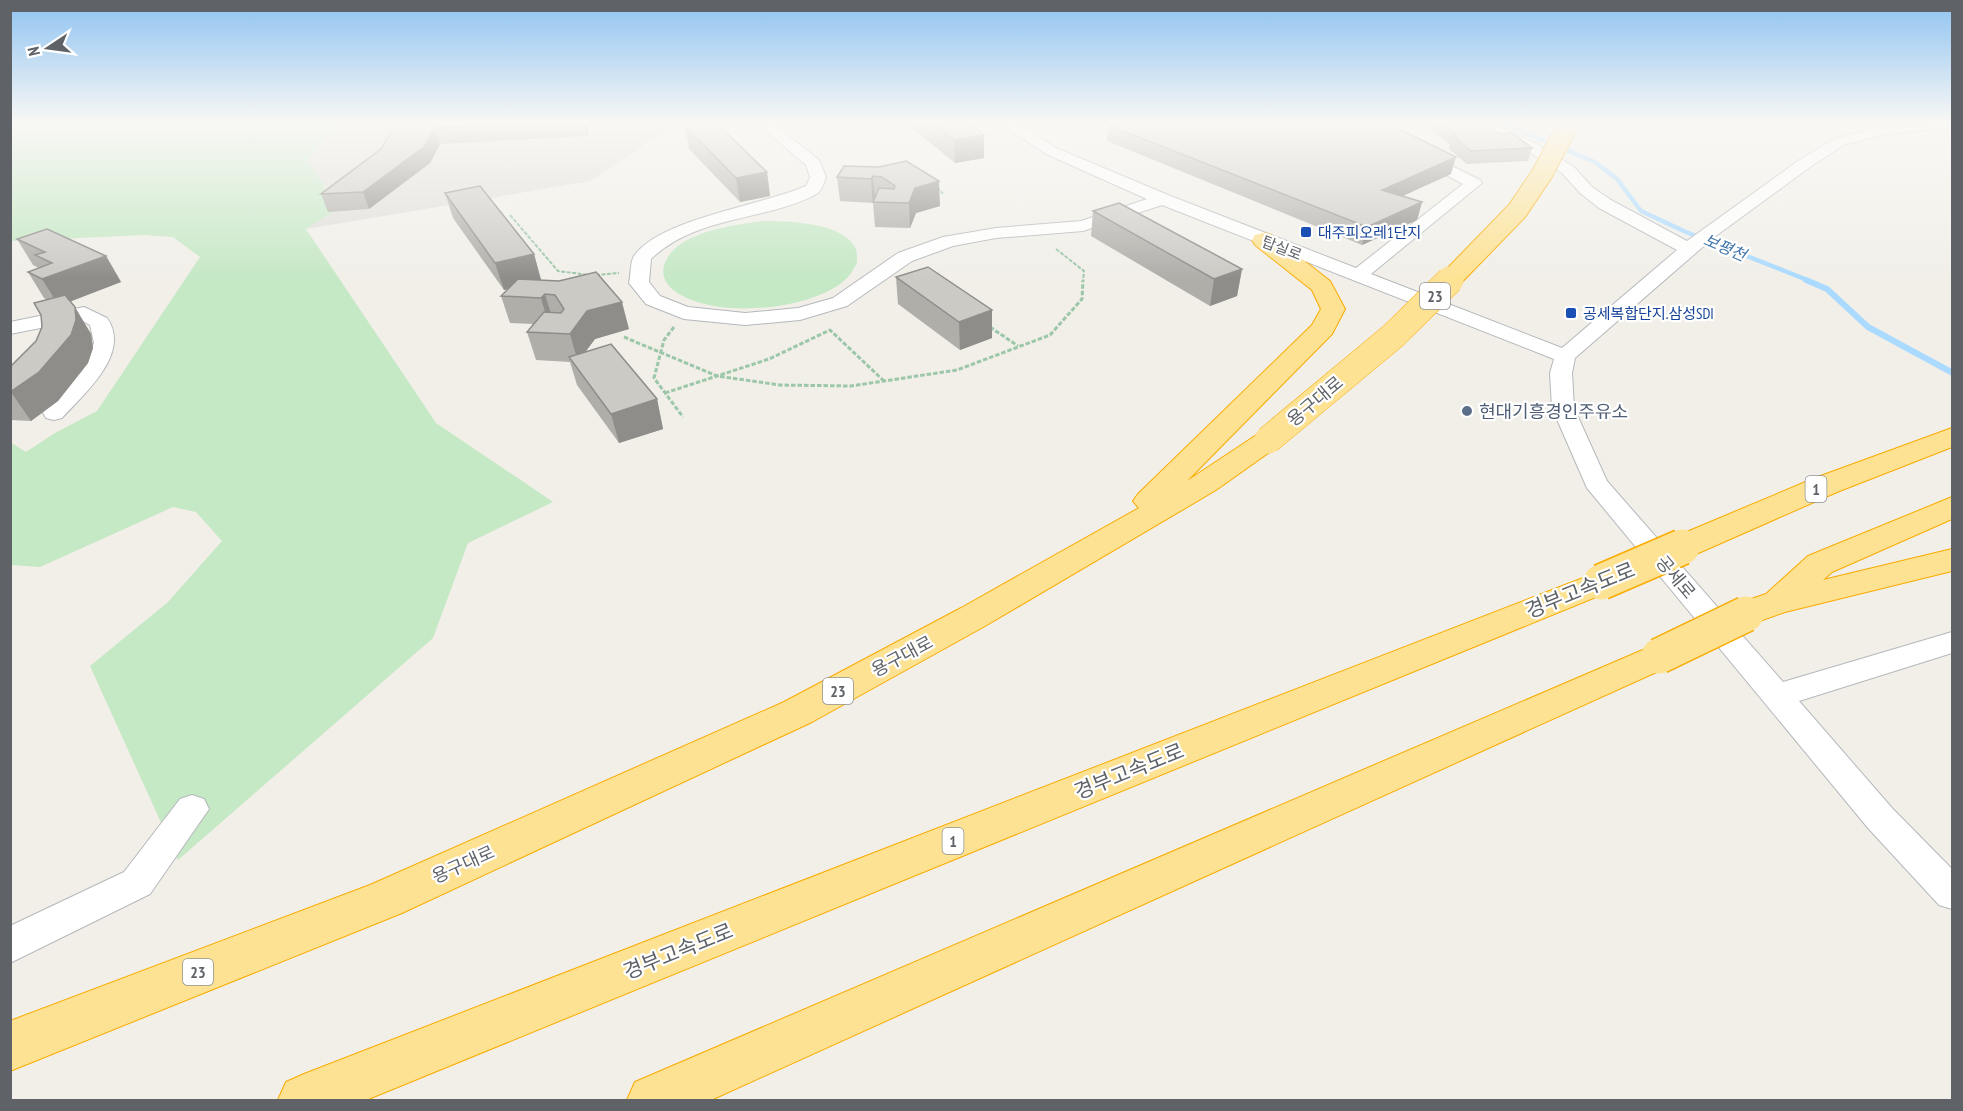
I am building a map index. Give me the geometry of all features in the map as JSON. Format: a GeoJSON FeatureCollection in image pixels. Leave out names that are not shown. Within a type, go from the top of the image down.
{"type":"FeatureCollection","features":[{"type":"Feature","properties":{"kind":"highway","name":"용구대로"},"geometry":{"type":"LineString","coordinates":[[10,1046],[386,899],[798,712],[973,617],[1205,483],[1268,440],[1393,336],[1490,241],[1516,211],[1541,175]]}},
{"type":"Feature","properties":{"kind":"highway"},"geometry":{"type":"LineString","coordinates":[[1118,532],[1291,363],[1323,329],[1334,309],[1322,286],[1263,240]]}},
{"type":"Feature","properties":{"kind":"highway","name":"경부고속도로"},"geometry":{"type":"LineString","coordinates":[[304,1101],[1601,582],[1826,485],[1953,436]]}},
{"type":"Feature","properties":{"kind":"highway"},"geometry":{"type":"LineString","coordinates":[[1762,608],[1820,564],[1953,507]]}},
{"type":"Feature","properties":{"kind":"highway"},"geometry":{"type":"LineString","coordinates":[[653,1101],[1659,656],[1762,608],[1953,560]]}},
{"type":"Feature","properties":{"kind":"street"},"geometry":{"type":"LineString","coordinates":[[817,175],[813,189],[792,200],[696,225],[662,241],[642,258],[639,283],[653,300],[684,313],[745,319],[800,314],[840,302],[905,257],[949,241],[996,233],[1083,226],[1162,199]]}},
{"type":"Feature","properties":{"kind":"street","name":"탑실로"},"geometry":{"type":"LineString","coordinates":[[1106,175],[1263,240],[1565,356]]}},
{"type":"Feature","properties":{"kind":"street"},"geometry":{"type":"LineString","coordinates":[[1357,276],[1474,183],[1458,175]]}},
{"type":"Feature","properties":{"kind":"street"},"geometry":{"type":"LineString","coordinates":[[1572,175],[1586,190],[1605,204],[1696,243]]}},
{"type":"Feature","properties":{"kind":"street"},"geometry":{"type":"LineString","coordinates":[[1565,356],[1696,243],[1789,175]]}},
{"type":"Feature","properties":{"kind":"street"},"geometry":{"type":"LineString","coordinates":[[10,328],[84,313],[100,322],[104,343],[92,373],[54,413]]}},
{"type":"Feature","properties":{"kind":"street","name":"공세로"},"geometry":{"type":"LineString","coordinates":[[1565,356],[1561,373],[1563,408],[1596,483],[1880,818],[1953,893]]}},
{"type":"Feature","properties":{"kind":"street"},"geometry":{"type":"LineString","coordinates":[[1777,696],[1953,642]]}},
{"type":"Feature","properties":{"kind":"street"},"geometry":{"type":"LineString","coordinates":[[10,945],[137,883],[192,809]]}},
{"type":"Feature","properties":{"kind":"path"},"geometry":{"type":"LineString","coordinates":[[935,185],[942,194]]}},
{"type":"Feature","properties":{"kind":"path"},"geometry":{"type":"LineString","coordinates":[[510,215],[558,271],[593,276],[640,271]]}},
{"type":"Feature","properties":{"kind":"path"},"geometry":{"type":"LineString","coordinates":[[624,337],[717,376],[780,386],[851,386],[957,370],[1050,335],[1082,299],[1084,271],[1056,249]]}},
{"type":"Feature","properties":{"kind":"path"},"geometry":{"type":"LineString","coordinates":[[683,417],[654,378],[664,340],[684,313]]}},
{"type":"Feature","properties":{"kind":"path"},"geometry":{"type":"LineString","coordinates":[[989,326],[1019,346]]}},
{"type":"Feature","properties":{"kind":"path"},"geometry":{"type":"LineString","coordinates":[[665,393],[769,359],[830,330],[884,381]]}},
{"type":"Feature","properties":{"kind":"shaded area"},"geometry":{"type":"Polygon","coordinates":[[[317,175],[600,175],[591,181],[306,229],[337,209],[317,175]]]}},
{"type":"Feature","properties":{"kind":"green space"},"geometry":{"type":"Polygon","coordinates":[[[11,175],[317,175],[338,209],[306,229],[436,423],[553,502],[468,543],[433,638],[178,860],[90,666],[168,602],[222,541],[196,512],[173,507],[40,567],[11,565],[10,442],[26,452],[55,433],[97,411],[200,257],[173,237],[145,235],[11,241],[11,175]]]}},
{"type":"Feature","properties":{"kind":"green space"},"geometry":{"type":"Polygon","coordinates":[[[763,221],[814,225],[840,233],[850,240],[856,249],[857,263],[847,278],[831,290],[810,299],[759,308],[708,305],[686,298],[666,282],[663,274],[664,266],[670,254],[679,245],[706,232],[763,221]]]}},
{"type":"Feature","properties":{"kind":"building"},"geometry":{"type":"Polygon","coordinates":[[[347,175],[386,175],[363,192],[321,194],[347,175]]]}},
{"type":"Feature","properties":{"kind":"building"},"geometry":{"type":"Polygon","coordinates":[[[733,175],[752,175],[736,178],[733,175]]]}},
{"type":"Feature","properties":{"kind":"building"},"geometry":{"type":"Polygon","coordinates":[[[838,175],[929,175],[939,181],[915,188],[909,203],[873,202],[879,188],[894,189],[895,186],[882,177],[873,176],[871,179],[837,177],[838,175]]]}},
{"type":"Feature","properties":{"kind":"building"},"geometry":{"type":"Polygon","coordinates":[[[1235,175],[1416,175],[1382,190],[1422,202],[1367,227],[1235,175]]]}},
{"type":"Feature","properties":{"kind":"building"},"geometry":{"type":"Polygon","coordinates":[[[480,186],[534,254],[495,263],[445,193],[480,186]]]}},
{"type":"Feature","properties":{"kind":"building"},"geometry":{"type":"Polygon","coordinates":[[[1119,203],[1242,269],[1214,279],[1093,211],[1119,203]]]}},
{"type":"Feature","properties":{"kind":"building"},"geometry":{"type":"Polygon","coordinates":[[[47,229],[106,256],[42,279],[28,272],[52,263],[35,255],[45,252],[17,239],[47,229]]]}},
{"type":"Feature","properties":{"kind":"building"},"geometry":{"type":"Polygon","coordinates":[[[928,267],[992,310],[959,322],[896,277],[928,267]]]}},
{"type":"Feature","properties":{"kind":"building"},"geometry":{"type":"Polygon","coordinates":[[[596,272],[622,302],[587,311],[570,334],[527,332],[544,312],[561,313],[564,309],[555,295],[545,294],[541,298],[501,296],[518,279],[559,281],[596,272]]]}},
{"type":"Feature","properties":{"kind":"building"},"geometry":{"type":"Polygon","coordinates":[[[65,295],[75,307],[76,320],[71,335],[39,372],[10,392],[10,367],[36,341],[42,327],[41,315],[34,303],[65,295]]]}},
{"type":"Feature","properties":{"kind":"building"},"geometry":{"type":"Polygon","coordinates":[[[611,344],[657,399],[611,414],[569,357],[611,344]]]}},
{"type":"Feature","properties":{"kind":"waterway","name":"보평천"},"geometry":{"type":"LineString","coordinates":[[1612,175],[1641,211],[1686,232],[1810,281]]}},
{"type":"Feature","properties":{"kind":"waterway","name":"보평천"},"geometry":{"type":"LineString","coordinates":[[1806,280],[1827,289],[1868,327],[1951,372]]}},
{"type":"Feature","properties":{"kind":"place","name":"대주피오레1단지"},"geometry":{"type":"Point","coordinates":[1306,232]}},
{"type":"Feature","properties":{"kind":"place","name":"공세복합단지.삼성SDI"},"geometry":{"type":"Point","coordinates":[1571,313]}},
{"type":"Feature","properties":{"kind":"place","name":"현대기흥경인주유소"},"geometry":{"type":"Point","coordinates":[1467,411]}}]}
